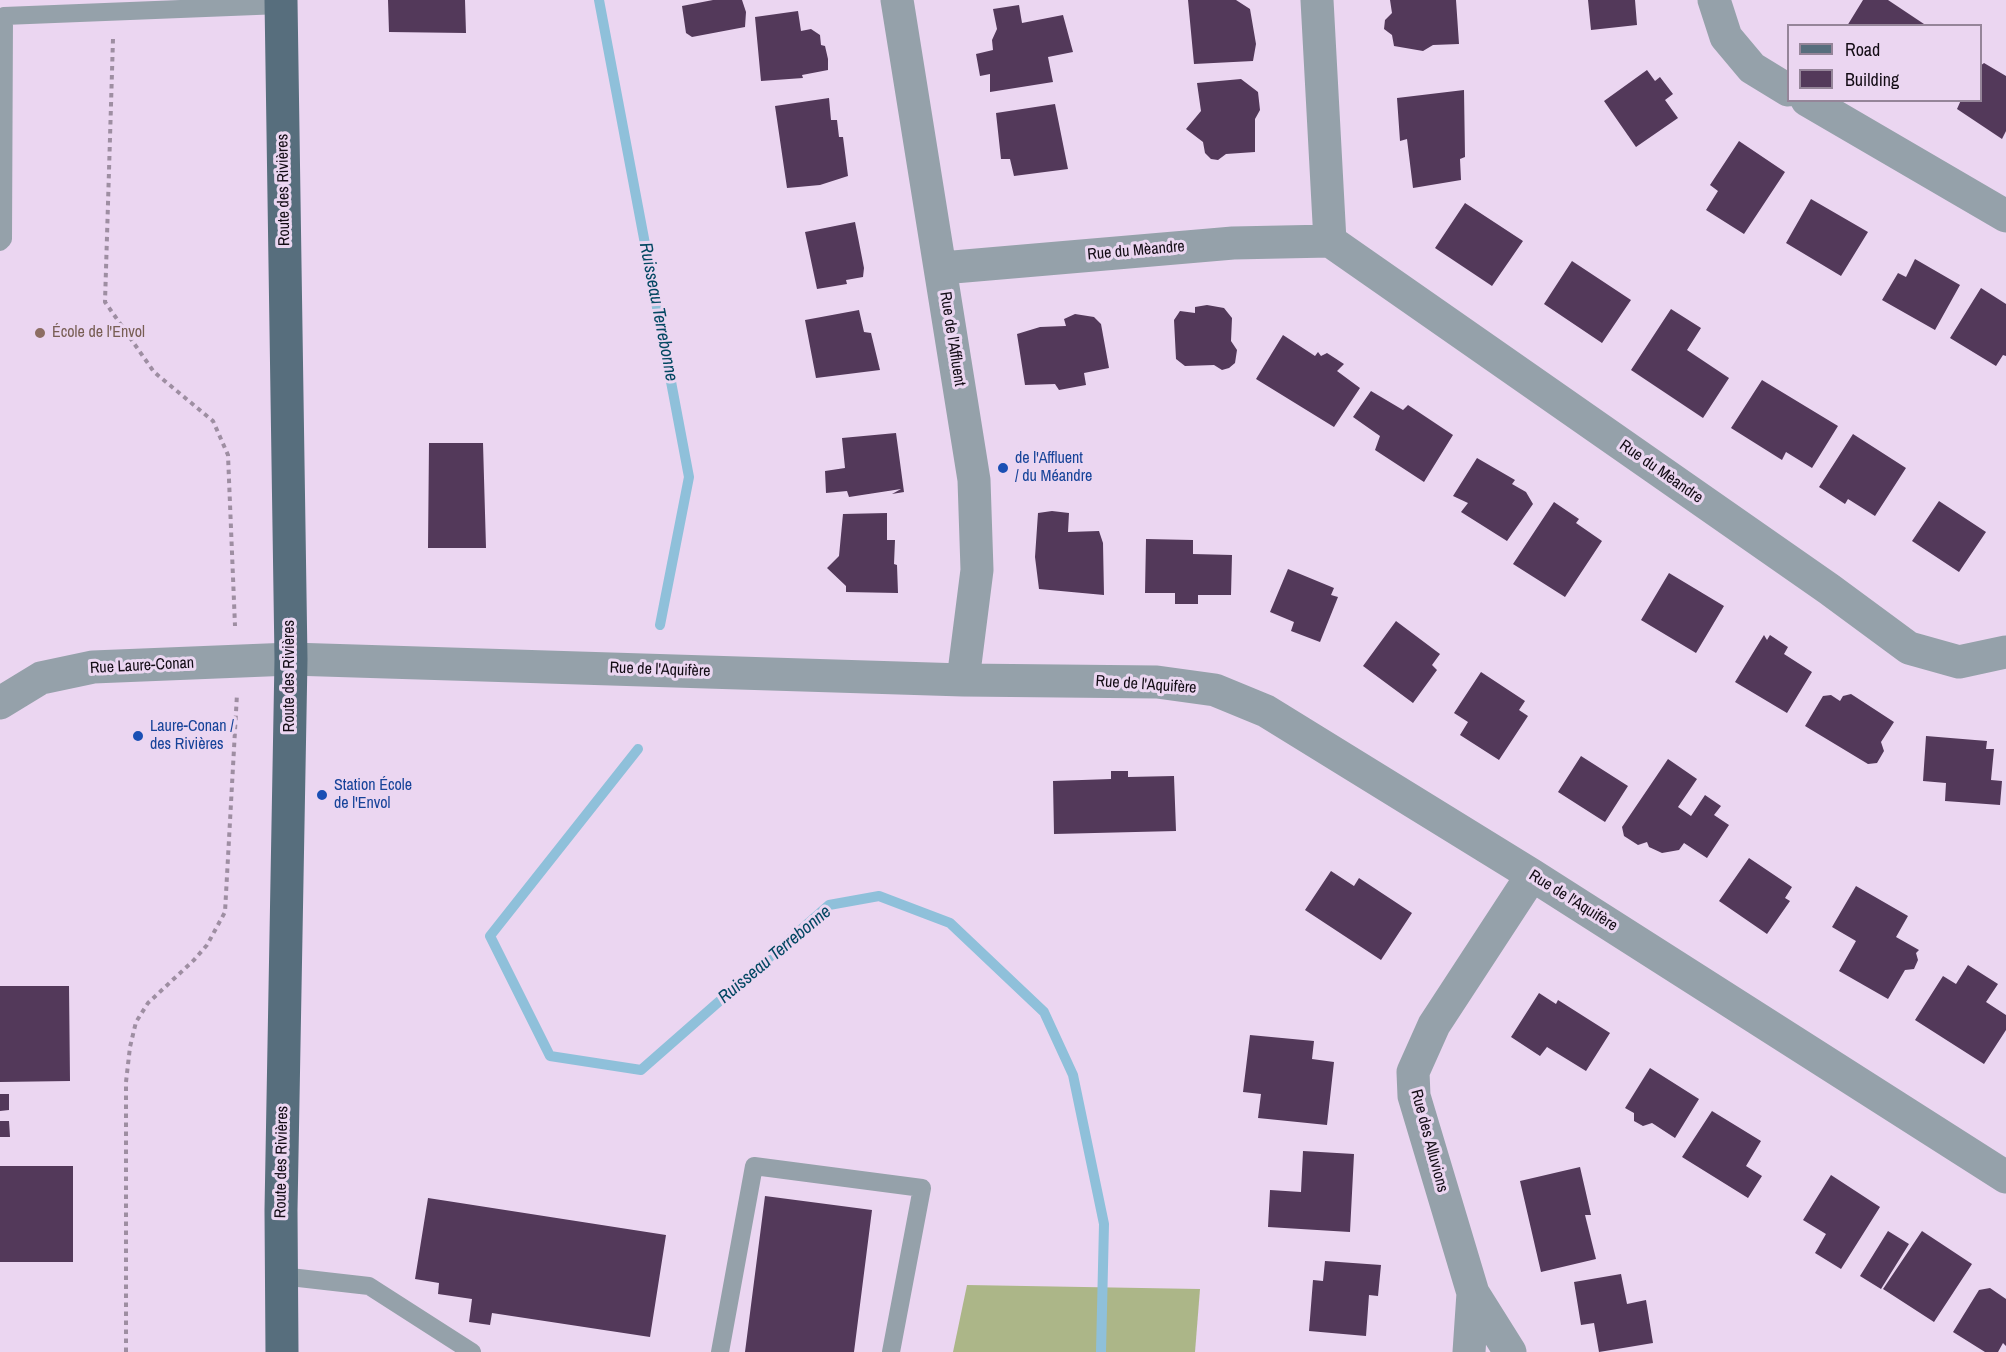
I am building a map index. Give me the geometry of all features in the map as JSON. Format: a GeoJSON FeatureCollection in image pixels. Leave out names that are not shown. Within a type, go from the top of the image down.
{"type":"FeatureCollection","features":[{"type":"Feature","properties":{"kind":"main road","name":"Route des Rivières"},"geometry":{"type":"LineString","coordinates":[[281,2],[291,659],[281,1276],[282,1352]]}},
{"type":"Feature","properties":{"kind":"street","name":"Rue de l'Affluent"},"geometry":{"type":"LineString","coordinates":[[897,0],[942,268],[974,480],[977,570],[963,680]]}},
{"type":"Feature","properties":{"kind":"street"},"geometry":{"type":"LineString","coordinates":[[1317,0],[1330,241]]}},
{"type":"Feature","properties":{"kind":"street"},"geometry":{"type":"LineString","coordinates":[[1714,0],[1726,38],[1752,68],[1787,89]]}},
{"type":"Feature","properties":{"kind":"street"},"geometry":{"type":"LineString","coordinates":[[1810,102],[2006,216]]}},
{"type":"Feature","properties":{"kind":"street","name":"Rue du Mèandre"},"geometry":{"type":"LineString","coordinates":[[942,268],[1233,243],[1330,241],[1829,589],[1909,648],[1959,662],[2006,652]]}},
{"type":"Feature","properties":{"kind":"street","name":"Rue de l'Aquifère"},"geometry":{"type":"LineString","coordinates":[[291,659],[963,680],[1157,682],[1215,690],[1266,711],[1533,875],[2006,1177]]}},
{"type":"Feature","properties":{"kind":"street","name":"Rue Laure-Conan"},"geometry":{"type":"LineString","coordinates":[[0,703],[42,678],[93,667],[291,659]]}},
{"type":"Feature","properties":{"kind":"street","name":"Rue des Alluvions"},"geometry":{"type":"LineString","coordinates":[[1510,1352],[1473,1293],[1414,1096],[1413,1072],[1434,1024],[1533,875]]}},
{"type":"Feature","properties":{"kind":"street","name":"Rue des Alluvions"},"geometry":{"type":"LineString","coordinates":[[1469,1352],[1473,1293]]}},
{"type":"Feature","properties":{"kind":"lane"},"geometry":{"type":"LineString","coordinates":[[30,0],[43,14]]}},
{"type":"Feature","properties":{"kind":"lane"},"geometry":{"type":"LineString","coordinates":[[0,242],[3,238],[4,16],[281,2]]}},
{"type":"Feature","properties":{"kind":"lane"},"geometry":{"type":"LineString","coordinates":[[720,1352],[754,1167],[922,1188],[891,1352]]}},
{"type":"Feature","properties":{"kind":"lane"},"geometry":{"type":"LineString","coordinates":[[281,1276],[369,1286],[472,1352]]}},
{"type":"Feature","properties":{"kind":"path"},"geometry":{"type":"LineString","coordinates":[[118,9],[111,55],[105,302],[154,372],[213,421],[228,455],[235,623]]}},
{"type":"Feature","properties":{"kind":"path"},"geometry":{"type":"LineString","coordinates":[[126,1352],[126,1082],[130,1047],[136,1022],[148,1003],[207,945],[225,912],[237,709]]}},
{"type":"Feature","properties":{"kind":"green space"},"geometry":{"type":"Polygon","coordinates":[[[967,1285],[1200,1289],[1195,1352],[953,1352],[967,1285]]]}},
{"type":"Feature","properties":{"kind":"building"},"geometry":{"type":"Polygon","coordinates":[[[388,0],[465,0],[466,33],[389,32],[388,0]]]}},
{"type":"Feature","properties":{"kind":"building"},"geometry":{"type":"Polygon","coordinates":[[[713,0],[742,0],[746,12],[745,27],[692,37],[686,33],[682,6],[713,0]]]}},
{"type":"Feature","properties":{"kind":"building"},"geometry":{"type":"Polygon","coordinates":[[[1188,0],[1236,0],[1250,9],[1256,44],[1253,61],[1194,64],[1188,0]]]}},
{"type":"Feature","properties":{"kind":"building"},"geometry":{"type":"Polygon","coordinates":[[[1390,0],[1456,0],[1459,44],[1433,45],[1423,51],[1394,46],[1392,35],[1384,29],[1385,20],[1392,13],[1390,0]]]}},
{"type":"Feature","properties":{"kind":"building"},"geometry":{"type":"Polygon","coordinates":[[[1588,0],[1635,0],[1637,25],[1591,30],[1588,0]]]}},
{"type":"Feature","properties":{"kind":"building"},"geometry":{"type":"Polygon","coordinates":[[[1863,0],[1888,0],[1924,24],[1848,24],[1863,0]]]}},
{"type":"Feature","properties":{"kind":"building"},"geometry":{"type":"Polygon","coordinates":[[[1019,5],[1022,23],[1063,15],[1073,52],[1048,57],[1053,82],[990,92],[990,74],[980,76],[976,54],[993,50],[992,40],[997,29],[993,9],[1019,5]]]}},
{"type":"Feature","properties":{"kind":"building"},"geometry":{"type":"Polygon","coordinates":[[[798,11],[801,31],[811,29],[820,35],[821,45],[825,46],[828,59],[828,70],[802,75],[803,78],[761,81],[755,17],[798,11]]]}},
{"type":"Feature","properties":{"kind":"building"},"geometry":{"type":"Polygon","coordinates":[[[1984,63],[2006,76],[2006,131],[2002,139],[1957,109],[1960,102],[1982,102],[1982,64],[1984,63]]]}},
{"type":"Feature","properties":{"kind":"building"},"geometry":{"type":"Polygon","coordinates":[[[1647,70],[1655,81],[1660,77],[1673,94],[1665,100],[1678,118],[1636,147],[1604,101],[1647,70]]]}},
{"type":"Feature","properties":{"kind":"building"},"geometry":{"type":"Polygon","coordinates":[[[1241,79],[1258,92],[1260,110],[1255,119],[1255,152],[1226,154],[1218,160],[1211,159],[1205,153],[1203,142],[1186,129],[1201,111],[1197,83],[1241,79]]]}},
{"type":"Feature","properties":{"kind":"building"},"geometry":{"type":"Polygon","coordinates":[[[1464,90],[1465,157],[1460,159],[1461,180],[1413,188],[1407,139],[1400,141],[1397,98],[1464,90]]]}},
{"type":"Feature","properties":{"kind":"building"},"geometry":{"type":"Polygon","coordinates":[[[829,98],[831,120],[837,120],[839,137],[843,137],[848,176],[820,185],[787,188],[775,106],[829,98]]]}},
{"type":"Feature","properties":{"kind":"building"},"geometry":{"type":"Polygon","coordinates":[[[1055,104],[1068,169],[1014,176],[1010,159],[1001,159],[996,113],[1055,104]]]}},
{"type":"Feature","properties":{"kind":"building"},"geometry":{"type":"Polygon","coordinates":[[[1739,141],[1785,172],[1744,234],[1706,210],[1718,191],[1710,185],[1739,141]]]}},
{"type":"Feature","properties":{"kind":"building"},"geometry":{"type":"Polygon","coordinates":[[[1811,199],[1868,232],[1841,276],[1786,243],[1811,199]]]}},
{"type":"Feature","properties":{"kind":"building"},"geometry":{"type":"Polygon","coordinates":[[[1465,203],[1523,241],[1492,286],[1435,248],[1465,203]]]}},
{"type":"Feature","properties":{"kind":"building"},"geometry":{"type":"Polygon","coordinates":[[[855,222],[864,268],[863,277],[846,280],[847,284],[817,289],[805,232],[855,222]]]}},
{"type":"Feature","properties":{"kind":"building"},"geometry":{"type":"Polygon","coordinates":[[[1915,259],[1960,285],[1935,330],[1882,300],[1898,273],[1906,277],[1915,259]]]}},
{"type":"Feature","properties":{"kind":"building"},"geometry":{"type":"Polygon","coordinates":[[[1572,261],[1631,300],[1602,343],[1544,304],[1572,261]]]}},
{"type":"Feature","properties":{"kind":"building"},"geometry":{"type":"Polygon","coordinates":[[[1981,288],[2006,304],[2006,356],[2003,355],[1996,366],[1950,338],[1981,288]]]}},
{"type":"Feature","properties":{"kind":"building"},"geometry":{"type":"Polygon","coordinates":[[[1207,305],[1224,308],[1232,318],[1231,341],[1237,350],[1235,363],[1229,368],[1222,370],[1214,365],[1185,366],[1176,359],[1174,320],[1180,311],[1195,313],[1195,307],[1207,305]]]}},
{"type":"Feature","properties":{"kind":"building"},"geometry":{"type":"Polygon","coordinates":[[[1671,309],[1701,328],[1687,350],[1729,378],[1703,418],[1631,370],[1671,309]]]}},
{"type":"Feature","properties":{"kind":"building"},"geometry":{"type":"Polygon","coordinates":[[[859,310],[864,332],[871,333],[880,370],[816,378],[805,320],[859,310]]]}},
{"type":"Feature","properties":{"kind":"building"},"geometry":{"type":"Polygon","coordinates":[[[1075,314],[1094,317],[1101,324],[1109,368],[1084,373],[1086,385],[1059,390],[1055,384],[1025,385],[1017,334],[1040,327],[1066,326],[1064,319],[1075,314]]]}},
{"type":"Feature","properties":{"kind":"building"},"geometry":{"type":"Polygon","coordinates":[[[1283,335],[1315,356],[1318,352],[1321,356],[1327,353],[1344,364],[1337,371],[1360,388],[1334,427],[1256,379],[1283,335]]]}},
{"type":"Feature","properties":{"kind":"building"},"geometry":{"type":"Polygon","coordinates":[[[1762,380],[1838,426],[1812,468],[1786,452],[1782,460],[1731,428],[1762,380]]]}},
{"type":"Feature","properties":{"kind":"building"},"geometry":{"type":"Polygon","coordinates":[[[1371,391],[1403,410],[1408,405],[1453,435],[1424,482],[1375,450],[1380,436],[1353,417],[1371,391]]]}},
{"type":"Feature","properties":{"kind":"building"},"geometry":{"type":"Polygon","coordinates":[[[896,433],[904,492],[892,494],[901,489],[849,497],[847,491],[826,493],[825,471],[845,468],[842,438],[896,433]]]}},
{"type":"Feature","properties":{"kind":"building"},"geometry":{"type":"Polygon","coordinates":[[[1853,434],[1906,468],[1875,516],[1848,499],[1845,504],[1819,487],[1853,434]]]}},
{"type":"Feature","properties":{"kind":"building"},"geometry":{"type":"Polygon","coordinates":[[[429,443],[483,443],[486,548],[428,548],[429,443]]]}},
{"type":"Feature","properties":{"kind":"building"},"geometry":{"type":"Polygon","coordinates":[[[1477,458],[1515,480],[1512,484],[1526,492],[1533,504],[1507,541],[1461,512],[1468,503],[1453,496],[1477,458]]]}},
{"type":"Feature","properties":{"kind":"building"},"geometry":{"type":"Polygon","coordinates":[[[1939,501],[1986,532],[1959,572],[1912,541],[1939,501]]]}},
{"type":"Feature","properties":{"kind":"building"},"geometry":{"type":"Polygon","coordinates":[[[1554,502],[1579,519],[1576,523],[1602,541],[1565,597],[1513,564],[1554,502]]]}},
{"type":"Feature","properties":{"kind":"building"},"geometry":{"type":"Polygon","coordinates":[[[1052,511],[1069,513],[1068,532],[1099,531],[1103,543],[1104,595],[1039,589],[1035,557],[1038,513],[1052,511]]]}},
{"type":"Feature","properties":{"kind":"building"},"geometry":{"type":"Polygon","coordinates":[[[887,513],[887,540],[895,540],[894,564],[897,565],[898,593],[846,592],[846,586],[827,568],[839,556],[843,514],[887,513]]]}},
{"type":"Feature","properties":{"kind":"building"},"geometry":{"type":"Polygon","coordinates":[[[1146,539],[1193,540],[1193,554],[1232,555],[1231,595],[1198,595],[1198,604],[1175,604],[1175,593],[1145,593],[1146,539]]]}},
{"type":"Feature","properties":{"kind":"building"},"geometry":{"type":"Polygon","coordinates":[[[1288,569],[1334,588],[1331,595],[1338,597],[1320,642],[1291,631],[1294,622],[1270,612],[1288,569]]]}},
{"type":"Feature","properties":{"kind":"building"},"geometry":{"type":"Polygon","coordinates":[[[1669,573],[1724,606],[1696,653],[1641,620],[1669,573]]]}},
{"type":"Feature","properties":{"kind":"building"},"geometry":{"type":"Polygon","coordinates":[[[1396,621],[1440,654],[1432,665],[1437,670],[1413,703],[1363,666],[1396,621]]]}},
{"type":"Feature","properties":{"kind":"building"},"geometry":{"type":"Polygon","coordinates":[[[1764,635],[1767,640],[1770,635],[1788,647],[1784,654],[1812,672],[1787,713],[1735,682],[1764,635]]]}},
{"type":"Feature","properties":{"kind":"building"},"geometry":{"type":"Polygon","coordinates":[[[1481,672],[1525,701],[1519,710],[1528,716],[1499,760],[1460,735],[1468,722],[1454,713],[1481,672]]]}},
{"type":"Feature","properties":{"kind":"building"},"geometry":{"type":"Polygon","coordinates":[[[1851,694],[1894,722],[1881,742],[1884,751],[1877,763],[1868,764],[1805,726],[1823,696],[1831,695],[1840,701],[1843,696],[1851,694]]]}},
{"type":"Feature","properties":{"kind":"building"},"geometry":{"type":"Polygon","coordinates":[[[1926,736],[1987,741],[1986,749],[1994,749],[1991,780],[2002,781],[2000,805],[1945,801],[1946,783],[1923,781],[1926,736]]]}},
{"type":"Feature","properties":{"kind":"building"},"geometry":{"type":"Polygon","coordinates":[[[1581,756],[1628,786],[1605,822],[1558,792],[1581,756]]]}},
{"type":"Feature","properties":{"kind":"building"},"geometry":{"type":"Polygon","coordinates":[[[1668,759],[1697,779],[1678,807],[1691,816],[1705,795],[1721,806],[1714,815],[1729,825],[1707,858],[1684,843],[1679,850],[1662,853],[1649,847],[1647,842],[1638,845],[1624,836],[1622,827],[1668,759]]]}},
{"type":"Feature","properties":{"kind":"building"},"geometry":{"type":"Polygon","coordinates":[[[1111,771],[1128,771],[1128,777],[1174,776],[1176,831],[1054,834],[1053,781],[1111,779],[1111,771]]]}},
{"type":"Feature","properties":{"kind":"building"},"geometry":{"type":"Polygon","coordinates":[[[1749,858],[1792,887],[1785,898],[1790,901],[1767,934],[1719,901],[1749,858]]]}},
{"type":"Feature","properties":{"kind":"building"},"geometry":{"type":"Polygon","coordinates":[[[1331,871],[1354,886],[1359,878],[1412,913],[1381,960],[1305,910],[1331,871]]]}},
{"type":"Feature","properties":{"kind":"building"},"geometry":{"type":"Polygon","coordinates":[[[1856,886],[1908,916],[1896,937],[1919,950],[1916,953],[1918,960],[1914,969],[1905,970],[1888,999],[1839,971],[1856,941],[1832,927],[1856,886]]]}},
{"type":"Feature","properties":{"kind":"building"},"geometry":{"type":"Polygon","coordinates":[[[1968,965],[1998,984],[1986,1002],[2006,1015],[2006,1030],[1984,1064],[1915,1020],[1943,976],[1956,984],[1968,965]]]}},
{"type":"Feature","properties":{"kind":"building"},"geometry":{"type":"Polygon","coordinates":[[[0,986],[69,986],[70,1081],[0,1082],[0,986]]]}},
{"type":"Feature","properties":{"kind":"building"},"geometry":{"type":"Polygon","coordinates":[[[1539,993],[1556,1004],[1558,1000],[1610,1033],[1586,1071],[1547,1047],[1540,1056],[1511,1037],[1539,993]]]}},
{"type":"Feature","properties":{"kind":"building"},"geometry":{"type":"Polygon","coordinates":[[[1250,1035],[1314,1041],[1312,1059],[1334,1062],[1327,1125],[1258,1118],[1261,1094],[1243,1092],[1250,1035]]]}},
{"type":"Feature","properties":{"kind":"building"},"geometry":{"type":"Polygon","coordinates":[[[1650,1068],[1699,1099],[1675,1138],[1652,1123],[1643,1126],[1634,1121],[1634,1113],[1625,1108],[1650,1068]]]}},
{"type":"Feature","properties":{"kind":"building"},"geometry":{"type":"Polygon","coordinates":[[[0,1094],[9,1094],[9,1110],[0,1111],[0,1094]]]}},
{"type":"Feature","properties":{"kind":"building"},"geometry":{"type":"Polygon","coordinates":[[[1712,1111],[1761,1141],[1746,1166],[1762,1176],[1748,1198],[1682,1157],[1712,1111]]]}},
{"type":"Feature","properties":{"kind":"building"},"geometry":{"type":"Polygon","coordinates":[[[0,1121],[9,1121],[10,1137],[0,1137],[0,1121]]]}},
{"type":"Feature","properties":{"kind":"building"},"geometry":{"type":"Polygon","coordinates":[[[1303,1151],[1354,1154],[1350,1232],[1268,1227],[1270,1190],[1301,1192],[1303,1151]]]}},
{"type":"Feature","properties":{"kind":"building"},"geometry":{"type":"Polygon","coordinates":[[[0,1166],[73,1166],[73,1262],[0,1262],[0,1166]]]}},
{"type":"Feature","properties":{"kind":"building"},"geometry":{"type":"Polygon","coordinates":[[[1580,1167],[1591,1215],[1585,1215],[1596,1259],[1541,1272],[1520,1181],[1580,1167]]]}},
{"type":"Feature","properties":{"kind":"building"},"geometry":{"type":"Polygon","coordinates":[[[1831,1175],[1880,1207],[1841,1269],[1815,1253],[1826,1234],[1803,1220],[1831,1175]]]}},
{"type":"Feature","properties":{"kind":"building"},"geometry":{"type":"Polygon","coordinates":[[[765,1196],[872,1210],[854,1352],[745,1352],[765,1196]]]}},
{"type":"Feature","properties":{"kind":"building"},"geometry":{"type":"Polygon","coordinates":[[[428,1198],[666,1235],[650,1337],[492,1313],[490,1325],[469,1322],[472,1299],[438,1294],[439,1283],[415,1279],[428,1198]]]}},
{"type":"Feature","properties":{"kind":"building"},"geometry":{"type":"Polygon","coordinates":[[[1888,1231],[1909,1244],[1881,1289],[1860,1276],[1888,1231]]]}},
{"type":"Feature","properties":{"kind":"building"},"geometry":{"type":"Polygon","coordinates":[[[1922,1231],[1972,1264],[1934,1322],[1883,1289],[1922,1231]]]}},
{"type":"Feature","properties":{"kind":"building"},"geometry":{"type":"Polygon","coordinates":[[[1325,1261],[1381,1265],[1378,1296],[1369,1295],[1366,1336],[1309,1331],[1313,1280],[1323,1281],[1325,1261]]]}},
{"type":"Feature","properties":{"kind":"building"},"geometry":{"type":"Polygon","coordinates":[[[1621,1274],[1627,1304],[1646,1300],[1653,1343],[1599,1352],[1594,1323],[1581,1325],[1574,1282],[1621,1274]]]}},
{"type":"Feature","properties":{"kind":"building"},"geometry":{"type":"Polygon","coordinates":[[[1990,1288],[2006,1299],[2006,1346],[2003,1343],[1998,1352],[1985,1352],[1953,1332],[1979,1290],[1990,1288]]]}},
{"type":"Feature","properties":{"kind":"waterway","name":"Ruisseau Terrebonne"},"geometry":{"type":"LineString","coordinates":[[599,0],[689,477],[660,625]]}},
{"type":"Feature","properties":{"kind":"waterway","name":"Ruisseau Terrebonne"},"geometry":{"type":"LineString","coordinates":[[638,749],[490,936],[550,1056],[641,1070],[829,905],[879,896],[950,923],[1044,1012],[1073,1075],[1104,1224],[1101,1352]]}},
{"type":"Feature","properties":{"kind":"place","name":"École de l'Envol"},"geometry":{"type":"Point","coordinates":[40,333]}},
{"type":"Feature","properties":{"kind":"place","name":"de l'Affluent / du Méandre"},"geometry":{"type":"Point","coordinates":[1003,468]}},
{"type":"Feature","properties":{"kind":"place","name":"Laure-Conan / des Rivières"},"geometry":{"type":"Point","coordinates":[138,736]}},
{"type":"Feature","properties":{"kind":"place","name":"Station École de l'Envol"},"geometry":{"type":"Point","coordinates":[322,795]}}]}
